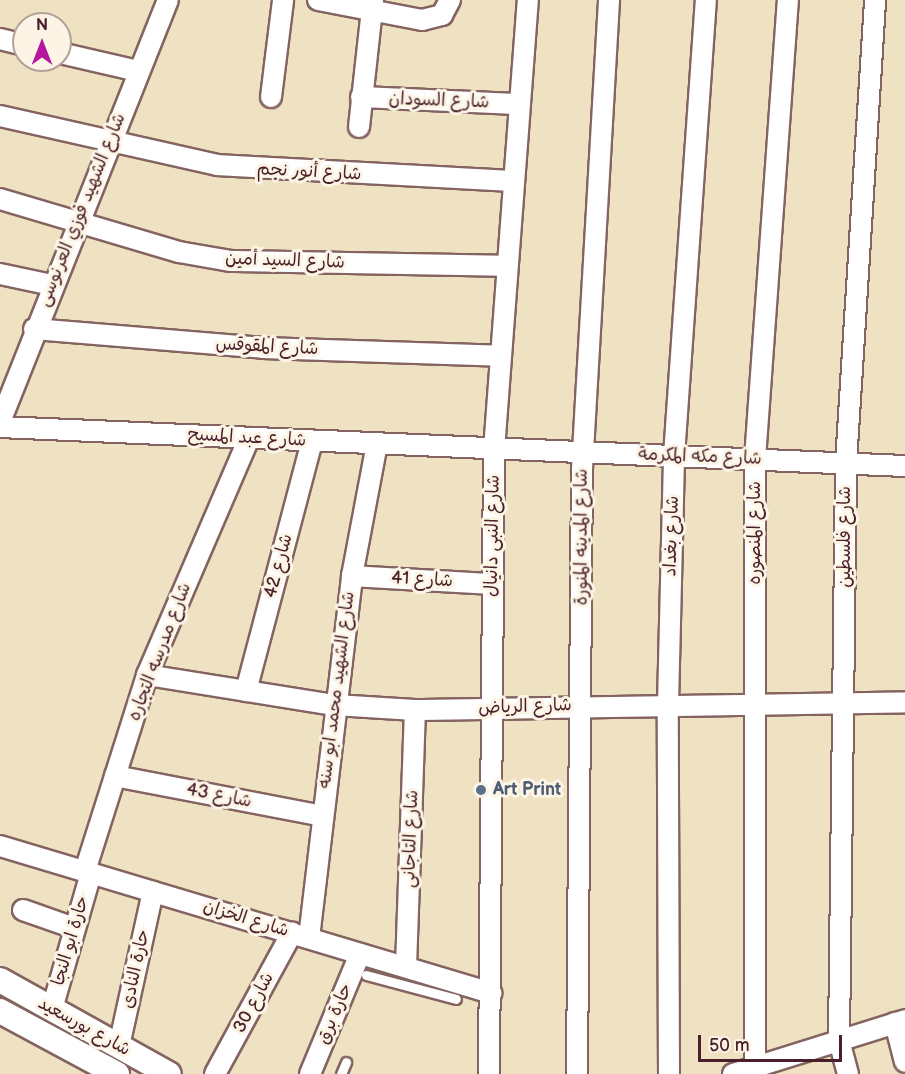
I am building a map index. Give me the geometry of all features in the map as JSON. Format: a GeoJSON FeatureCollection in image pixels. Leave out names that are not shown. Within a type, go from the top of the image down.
{"type":"FeatureCollection","features":[{"type":"Feature","properties":{"kind":"street","name":"شارع الشهيد فوزي العرنوسى"},"geometry":{"type":"LineString","coordinates":[[0,422],[9,367],[34,329],[168,0]]}},
{"type":"Feature","properties":{"kind":"street"},"geometry":{"type":"LineString","coordinates":[[272,97],[283,0]]}},
{"type":"Feature","properties":{"kind":"street"},"geometry":{"type":"LineString","coordinates":[[318,0],[373,5],[436,18],[450,0]]}},
{"type":"Feature","properties":{"kind":"street","name":"شارع النبى دانيال"},"geometry":{"type":"LineString","coordinates":[[489,1074],[494,450],[512,181],[528,0]]}},
{"type":"Feature","properties":{"kind":"street","name":"شارع المدينه المنورة"},"geometry":{"type":"LineString","coordinates":[[577,1074],[583,453],[609,0]]}},
{"type":"Feature","properties":{"kind":"street","name":"شارع بغداد"},"geometry":{"type":"LineString","coordinates":[[669,1074],[668,704],[675,456],[706,0]]}},
{"type":"Feature","properties":{"kind":"street","name":"شارع المنصوره"},"geometry":{"type":"LineString","coordinates":[[756,1067],[755,459],[788,0]]}},
{"type":"Feature","properties":{"kind":"street","name":"شارع فلسطين"},"geometry":{"type":"LineString","coordinates":[[848,1074],[840,1040],[846,463],[875,0]]}},
{"type":"Feature","properties":{"kind":"street","name":"شارع السودان"},"geometry":{"type":"LineString","coordinates":[[359,127],[373,5]]}},
{"type":"Feature","properties":{"kind":"street"},"geometry":{"type":"LineString","coordinates":[[72,56],[138,71]]}},
{"type":"Feature","properties":{"kind":"street","name":"شارع السودان"},"geometry":{"type":"LineString","coordinates":[[361,98],[518,104]]}},
{"type":"Feature","properties":{"kind":"street","name":"شارع أنور نجم"},"geometry":{"type":"LineString","coordinates":[[0,116],[109,142],[255,170],[512,181]]}},
{"type":"Feature","properties":{"kind":"street","name":"شارع السيد أمين"},"geometry":{"type":"LineString","coordinates":[[0,199],[78,222],[231,261],[506,266]]}},
{"type":"Feature","properties":{"kind":"street"},"geometry":{"type":"LineString","coordinates":[[0,274],[52,285]]}},
{"type":"Feature","properties":{"kind":"street","name":"شارع المقوقس"},"geometry":{"type":"LineString","coordinates":[[34,329],[252,348],[500,356]]}},
{"type":"Feature","properties":{"kind":"street","name":"شارع عبد المسيح"},"geometry":{"type":"LineString","coordinates":[[0,427],[494,450]]}},
{"type":"Feature","properties":{"kind":"street","name":"شارع مدرسه التجاره"},"geometry":{"type":"LineString","coordinates":[[88,872],[147,675],[249,438]]}},
{"type":"Feature","properties":{"kind":"street","name":"شارع 42"},"geometry":{"type":"LineString","coordinates":[[246,691],[312,441]]}},
{"type":"Feature","properties":{"kind":"street","name":"شارع الشهيد محمد ابو سنه"},"geometry":{"type":"LineString","coordinates":[[300,935],[322,816],[352,576],[377,444]]}},
{"type":"Feature","properties":{"kind":"street","name":"شارع مكه المكرمة"},"geometry":{"type":"LineString","coordinates":[[494,450],[905,466]]}},
{"type":"Feature","properties":{"kind":"street","name":"شارع 41"},"geometry":{"type":"LineString","coordinates":[[352,576],[492,584]]}},
{"type":"Feature","properties":{"kind":"street","name":"شارع الرياض"},"geometry":{"type":"LineString","coordinates":[[147,675],[335,705],[415,710],[756,702],[905,702]]}},
{"type":"Feature","properties":{"kind":"street","name":"شارع التاجانى"},"geometry":{"type":"LineString","coordinates":[[411,975],[415,710]]}},
{"type":"Feature","properties":{"kind":"street","name":"شارع 43"},"geometry":{"type":"LineString","coordinates":[[115,776],[322,816]]}},
{"type":"Feature","properties":{"kind":"street","name":"شارع الخزان"},"geometry":{"type":"LineString","coordinates":[[0,846],[300,935],[360,954],[411,975],[491,993]]}},
{"type":"Feature","properties":{"kind":"street","name":"حارة ابو النجا"},"geometry":{"type":"LineString","coordinates":[[52,1008],[88,872]]}},
{"type":"Feature","properties":{"kind":"street","name":"حارة النادى"},"geometry":{"type":"LineString","coordinates":[[119,1046],[153,892]]}},
{"type":"Feature","properties":{"kind":"street"},"geometry":{"type":"LineString","coordinates":[[23,910],[74,928]]}},
{"type":"Feature","properties":{"kind":"street","name":"شارع 30"},"geometry":{"type":"LineString","coordinates":[[215,1074],[300,935]]}},
{"type":"Feature","properties":{"kind":"street","name":"حارة برق"},"geometry":{"type":"LineString","coordinates":[[310,1074],[360,954]]}},
{"type":"Feature","properties":{"kind":"street","name":"شارع بورسعيد"},"geometry":{"type":"LineString","coordinates":[[0,980],[169,1074]]}},
{"type":"Feature","properties":{"kind":"street","name":"شارع بورسعيد"},"geometry":{"type":"LineString","coordinates":[[0,1011],[117,1074]]}},
{"type":"Feature","properties":{"kind":"street"},"geometry":{"type":"LineString","coordinates":[[733,1074],[756,1067],[788,1066],[840,1040],[900,1022],[905,1062]]}},
{"type":"Feature","properties":{"kind":"lane"},"geometry":{"type":"LineString","coordinates":[[366,975],[411,975],[456,999]]}},
{"type":"Feature","properties":{"kind":"lane"},"geometry":{"type":"LineString","coordinates":[[341,1074],[346,1062]]}},
{"type":"Feature","properties":{"kind":"place","name":"Art Print"},"geometry":{"type":"Point","coordinates":[481,790]}}]}
